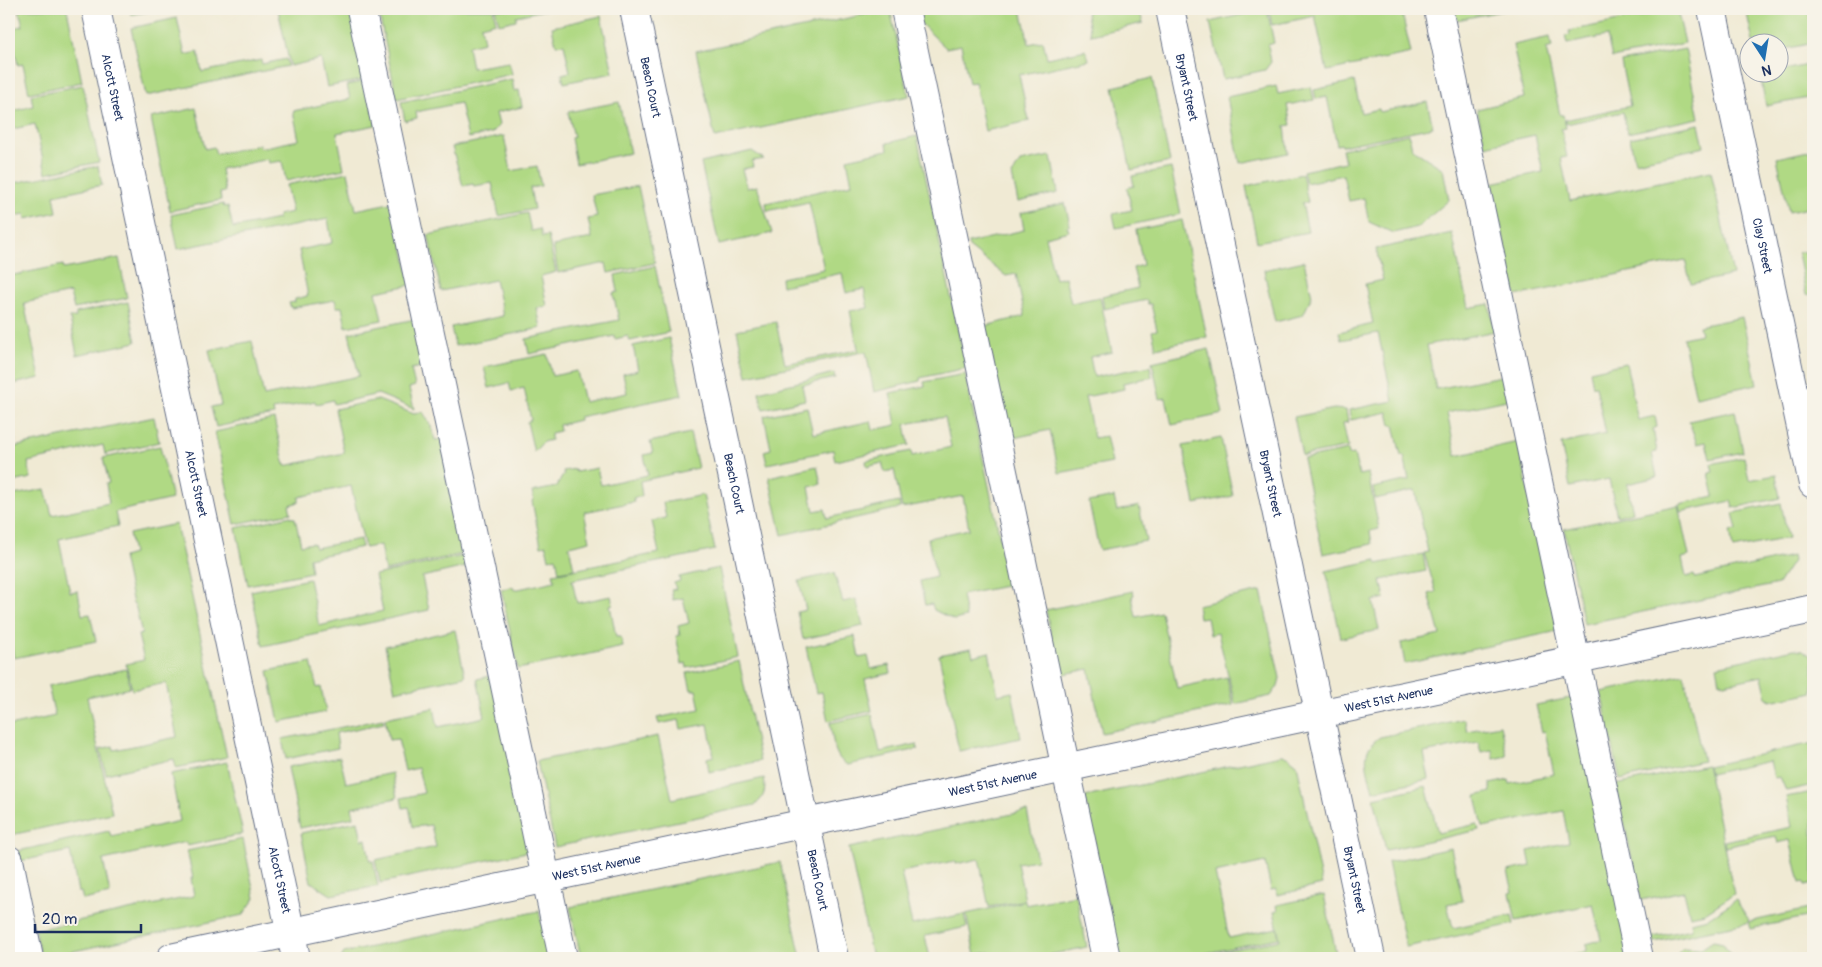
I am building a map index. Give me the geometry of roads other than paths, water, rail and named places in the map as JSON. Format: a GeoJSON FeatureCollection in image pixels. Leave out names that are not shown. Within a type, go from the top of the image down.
{"type":"FeatureCollection","features":[{"type":"Feature","properties":{"kind":"street","name":"Alcott Street"},"geometry":{"type":"LineString","coordinates":[[96,9],[293,946]]}},
{"type":"Feature","properties":{"kind":"street"},"geometry":{"type":"LineString","coordinates":[[361,9],[563,958]]}},
{"type":"Feature","properties":{"kind":"street","name":"Beach Court"},"geometry":{"type":"LineString","coordinates":[[634,9],[834,958]]}},
{"type":"Feature","properties":{"kind":"street"},"geometry":{"type":"LineString","coordinates":[[905,9],[1106,958]]}},
{"type":"Feature","properties":{"kind":"street","name":"Bryant Street"},"geometry":{"type":"LineString","coordinates":[[1170,9],[1371,958]]}},
{"type":"Feature","properties":{"kind":"street"},"geometry":{"type":"LineString","coordinates":[[1438,9],[1639,958]]}},
{"type":"Feature","properties":{"kind":"street","name":"Clay Street"},"geometry":{"type":"LineString","coordinates":[[1712,9],[1813,484]]}},
{"type":"Feature","properties":{"kind":"street","name":"West 51st Avenue"},"geometry":{"type":"LineString","coordinates":[[171,958],[293,946],[546,879],[1813,609]]}},
{"type":"Feature","properties":{"kind":"street"},"geometry":{"type":"LineString","coordinates":[[9,860],[30,958]]}}]}
